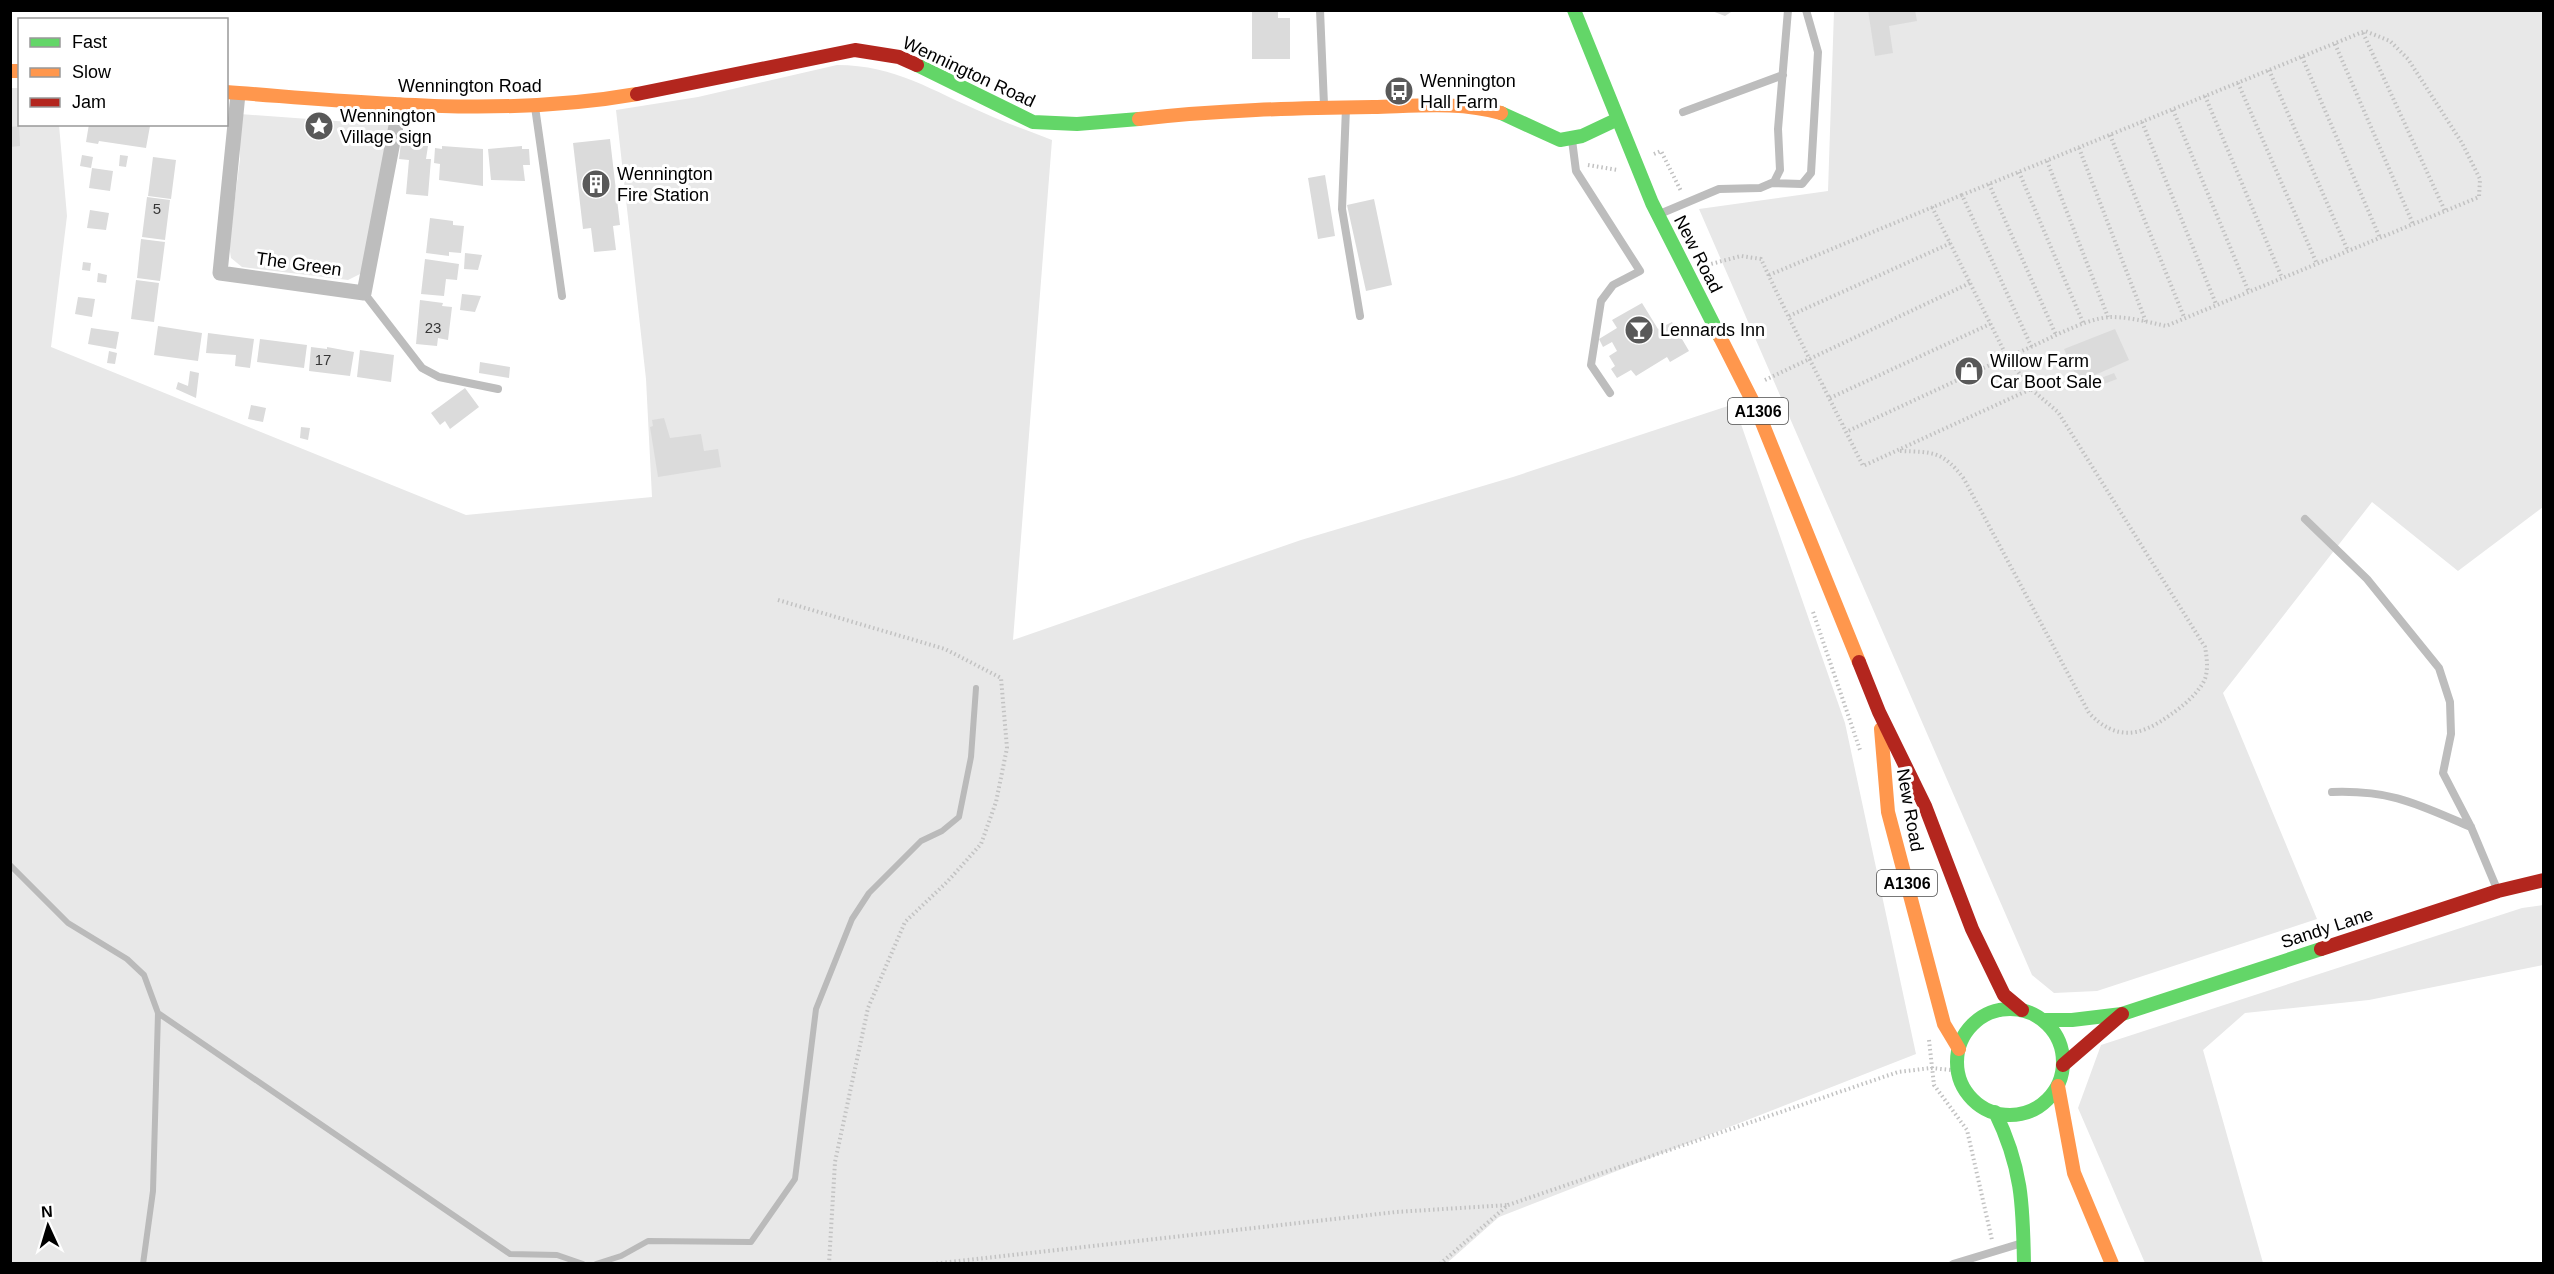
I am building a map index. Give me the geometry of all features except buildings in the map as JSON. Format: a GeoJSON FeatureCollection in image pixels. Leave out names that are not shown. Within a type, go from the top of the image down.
{"type":"FeatureCollection","features":[{"type":"Feature","properties":{"kind":"main road","name":"New Road"},"geometry":{"type":"LineString","coordinates":[[1574,10],[1658,214],[1748,387],[1879,712],[1925,807],[1972,929],[2004,994],[2022,1010]]}},
{"type":"Feature","properties":{"kind":"main road","name":"Wennington Road"},"geometry":{"type":"LineString","coordinates":[[232,93],[467,108],[535,106],[620,97],[855,50],[899,57],[1033,122],[1055,125],[1101,123],[1205,112],[1453,106],[1487,108],[1514,117],[1546,136],[1561,140],[1572,139]]}},
{"type":"Feature","properties":{"kind":"main road"},"geometry":{"type":"LineString","coordinates":[[1572,139],[1618,119]]}},
{"type":"Feature","properties":{"kind":"main road","name":"New Road"},"geometry":{"type":"LineString","coordinates":[[1879,712],[1888,812],[1944,1024],[1959,1049]]}},
{"type":"Feature","properties":{"kind":"main road","name":"Sandy Lane"},"geometry":{"type":"LineString","coordinates":[[2043,1020],[2072,1020],[2122,1014],[2498,891],[2544,880]]}},
{"type":"Feature","properties":{"kind":"main road"},"geometry":{"type":"LineString","coordinates":[[2022,1010],[2043,1020],[2055,1033],[2062,1048],[2063,1065],[2058,1086],[2047,1101],[2031,1111],[2013,1115],[1995,1112],[1971,1097],[1958,1071],[1959,1049],[1965,1034],[1976,1022],[1998,1011],[2022,1010]]}},
{"type":"Feature","properties":{"kind":"main road","name":"Sandy Lane"},"geometry":{"type":"LineString","coordinates":[[2063,1065],[2082,1046],[2122,1014]]}},
{"type":"Feature","properties":{"kind":"main road"},"geometry":{"type":"LineString","coordinates":[[2058,1086],[2074,1173],[2112,1263]]}},
{"type":"Feature","properties":{"kind":"main road"},"geometry":{"type":"LineString","coordinates":[[1995,1112],[2011,1143],[2020,1171],[2024,1263]]}},
{"type":"Feature","properties":{"kind":"street","name":"The Green"},"geometry":{"type":"LineString","coordinates":[[232,93],[220,273],[364,293],[399,105]]}},
{"type":"Feature","properties":{"kind":"lane"},"geometry":{"type":"LineString","coordinates":[[1320,10],[1324,108]]}},
{"type":"Feature","properties":{"kind":"lane"},"geometry":{"type":"LineString","coordinates":[[1772,183],[1780,170],[1778,129],[1788,10]]}},
{"type":"Feature","properties":{"kind":"lane"},"geometry":{"type":"LineString","coordinates":[[1658,214],[1719,189],[1760,188],[1772,183],[1802,184],[1811,173],[1818,52],[1806,10]]}},
{"type":"Feature","properties":{"kind":"lane"},"geometry":{"type":"LineString","coordinates":[[1683,112],[1783,75]]}},
{"type":"Feature","properties":{"kind":"lane"},"geometry":{"type":"LineString","coordinates":[[535,106],[562,296]]}},
{"type":"Feature","properties":{"kind":"lane"},"geometry":{"type":"LineString","coordinates":[[1347,107],[1342,209],[1360,315]]}},
{"type":"Feature","properties":{"kind":"lane"},"geometry":{"type":"LineString","coordinates":[[1572,139],[1576,171],[1640,271],[1613,285],[1601,301],[1591,365],[1610,393]]}},
{"type":"Feature","properties":{"kind":"lane"},"geometry":{"type":"LineString","coordinates":[[364,293],[422,368],[439,377],[498,389]]}},
{"type":"Feature","properties":{"kind":"lane"},"geometry":{"type":"LineString","coordinates":[[2305,519],[2367,579],[2439,668],[2450,702],[2451,724],[2443,773],[2471,827],[2498,891]]}},
{"type":"Feature","properties":{"kind":"lane"},"geometry":{"type":"LineString","coordinates":[[2332,792],[2356,791],[2401,797],[2471,827]]}},
{"type":"Feature","properties":{"kind":"lane"},"geometry":{"type":"LineString","coordinates":[[1953,1263],[1995,1249],[2024,1243]]}},
{"type":"Feature","properties":{"kind":"path"},"geometry":{"type":"LineString","coordinates":[[2363,33],[2445,211]]}},
{"type":"Feature","properties":{"kind":"path"},"geometry":{"type":"LineString","coordinates":[[1768,275],[2363,33],[2390,40],[2408,59],[2462,143],[2480,179],[2479,197],[2318,264],[2248,290],[2166,326],[2108,317],[2056,335],[1846,432]]}},
{"type":"Feature","properties":{"kind":"path"},"geometry":{"type":"LineString","coordinates":[[2335,44],[2413,224]]}},
{"type":"Feature","properties":{"kind":"path"},"geometry":{"type":"LineString","coordinates":[[2302,57],[2380,238]]}},
{"type":"Feature","properties":{"kind":"path"},"geometry":{"type":"LineString","coordinates":[[2269,70],[2348,251]]}},
{"type":"Feature","properties":{"kind":"path"},"geometry":{"type":"LineString","coordinates":[[2238,83],[2318,264]]}},
{"type":"Feature","properties":{"kind":"path"},"geometry":{"type":"LineString","coordinates":[[2205,96],[2282,278]]}},
{"type":"Feature","properties":{"kind":"path"},"geometry":{"type":"LineString","coordinates":[[2173,110],[2248,290]]}},
{"type":"Feature","properties":{"kind":"path"},"geometry":{"type":"LineString","coordinates":[[2142,122],[2216,304]]}},
{"type":"Feature","properties":{"kind":"path"},"geometry":{"type":"LineString","coordinates":[[2110,135],[2184,317]]}},
{"type":"Feature","properties":{"kind":"path"},"geometry":{"type":"LineString","coordinates":[[2079,148],[2146,322]]}},
{"type":"Feature","properties":{"kind":"path"},"geometry":{"type":"LineString","coordinates":[[1655,154],[1661,151],[1686,201]]}},
{"type":"Feature","properties":{"kind":"path"},"geometry":{"type":"LineString","coordinates":[[2047,161],[2108,317]]}},
{"type":"Feature","properties":{"kind":"path"},"geometry":{"type":"LineString","coordinates":[[1576,163],[1616,170],[1624,167]]}},
{"type":"Feature","properties":{"kind":"path"},"geometry":{"type":"LineString","coordinates":[[1616,170],[1622,181]]}},
{"type":"Feature","properties":{"kind":"path"},"geometry":{"type":"LineString","coordinates":[[2019,172],[2084,325]]}},
{"type":"Feature","properties":{"kind":"path"},"geometry":{"type":"LineString","coordinates":[[1989,184],[2056,335]]}},
{"type":"Feature","properties":{"kind":"path"},"geometry":{"type":"LineString","coordinates":[[1962,195],[2032,348]]}},
{"type":"Feature","properties":{"kind":"path"},"geometry":{"type":"LineString","coordinates":[[1900,451],[1936,452],[1952,462],[1964,478],[2089,712],[2100,724],[2116,732],[2134,733],[2149,728],[2185,705],[2204,682],[2207,663],[2205,647],[2058,412],[2031,389],[2007,357],[1932,207]]}},
{"type":"Feature","properties":{"kind":"path"},"geometry":{"type":"LineString","coordinates":[[1789,316],[1950,243]]}},
{"type":"Feature","properties":{"kind":"path"},"geometry":{"type":"LineString","coordinates":[[1686,270],[1741,256],[1761,259],[1863,465],[1900,451],[2031,389]]}},
{"type":"Feature","properties":{"kind":"path"},"geometry":{"type":"LineString","coordinates":[[1748,387],[1811,360],[1970,283]]}},
{"type":"Feature","properties":{"kind":"path"},"geometry":{"type":"LineString","coordinates":[[1830,398],[1990,324]]}},
{"type":"Feature","properties":{"kind":"path"},"geometry":{"type":"LineString","coordinates":[[778,600],[945,649],[1001,678],[1006,748],[996,802],[981,844],[948,881],[905,922],[868,1008],[836,1162],[829,1263]]}},
{"type":"Feature","properties":{"kind":"path"},"geometry":{"type":"LineString","coordinates":[[1812,608],[1863,760]]}},
{"type":"Feature","properties":{"kind":"path"},"geometry":{"type":"LineString","coordinates":[[1929,1038],[1934,1085],[1966,1130],[1995,1249]]}},
{"type":"Feature","properties":{"kind":"path"},"geometry":{"type":"LineString","coordinates":[[932,1263],[1396,1212],[1508,1205],[1898,1072],[1931,1068],[1958,1071]]}},
{"type":"Feature","properties":{"kind":"path"},"geometry":{"type":"LineString","coordinates":[[1440,1263],[1508,1205]]}},
{"type":"Feature","properties":{"kind":"path"},"geometry":{"type":"LineString","coordinates":[[774,1263],[801,1263]]}},
{"type":"Feature","properties":{"kind":"shaded area"},"geometry":{"type":"Polygon","coordinates":[[[1834,11],[2543,11],[2543,507],[2458,571],[2372,502],[2223,693],[2317,919],[2097,991],[2054,993],[2032,975],[1699,209],[1828,191],[1834,11]]]}},
{"type":"Feature","properties":{"kind":"shaded area"},"geometry":{"type":"Polygon","coordinates":[[[837,65],[858,66],[896,74],[992,117],[1052,140],[1013,640],[1301,540],[1513,477],[1734,404],[1845,723],[1916,1054],[1499,1217],[1447,1263],[11,1263],[10,88],[18,88],[18,126],[59,126],[67,216],[51,347],[466,515],[652,497],[646,379],[616,110],[698,97],[837,65]]]}},
{"type":"Feature","properties":{"kind":"shaded area"},"geometry":{"type":"Polygon","coordinates":[[[240,114],[391,125],[366,271],[348,280],[242,267],[231,258],[229,245],[240,159],[240,114]]]}},
{"type":"Feature","properties":{"kind":"shaded area"},"geometry":{"type":"Polygon","coordinates":[[[2543,905],[2543,965],[2369,1000],[2245,1013],[2203,1050],[2263,1263],[2145,1263],[2078,1108],[2101,1045],[2522,908],[2543,905]]]}},
{"type":"Feature","properties":{"kind":"waterway"},"geometry":{"type":"LineString","coordinates":[[596,1264],[621,1256],[648,1241],[751,1242],[795,1179],[816,1009],[852,919],[869,893],[921,841],[942,831],[959,817],[971,757],[976,688]]}},
{"type":"Feature","properties":{"kind":"waterway"},"geometry":{"type":"LineString","coordinates":[[10,865],[68,923],[127,959],[144,975],[158,1013],[153,1191],[143,1264]]}},
{"type":"Feature","properties":{"kind":"waterway"},"geometry":{"type":"LineString","coordinates":[[158,1013],[510,1254],[557,1255],[583,1264]]}},
{"type":"Feature","properties":{"kind":"traffic: fast"},"geometry":{"type":"LineString","coordinates":[[1574,10],[1652,203],[1720,337]]}},
{"type":"Feature","properties":{"kind":"traffic: fast"},"geometry":{"type":"LineString","coordinates":[[917,65],[1033,122],[1077,124],[1139,119]]}},
{"type":"Feature","properties":{"kind":"traffic: fast"},"geometry":{"type":"LineString","coordinates":[[1501,113],[1560,140],[1582,136],[1618,119]]}},
{"type":"Feature","properties":{"kind":"traffic: fast"},"geometry":{"type":"LineString","coordinates":[[2043,1020],[2072,1020],[2122,1014],[2321,949]]}},
{"type":"Feature","properties":{"kind":"traffic: fast"},"geometry":{"type":"LineString","coordinates":[[2010,1009],[2030,1013],[2047,1025],[2059,1042],[2063,1062],[2059,1082],[2047,1099],[2030,1111],[2010,1115],[1990,1111],[1973,1099],[1961,1082],[1957,1062],[1961,1042],[1973,1025],[1990,1013],[2010,1009]]}},
{"type":"Feature","properties":{"kind":"traffic: fast"},"geometry":{"type":"LineString","coordinates":[[1995,1112],[2016,1168],[2022,1204],[2024,1264]]}},
{"type":"Feature","properties":{"kind":"traffic: slow"},"geometry":{"type":"LineString","coordinates":[[10,71],[18,71]]}},
{"type":"Feature","properties":{"kind":"traffic: slow"},"geometry":{"type":"LineString","coordinates":[[228,92],[431,106],[483,107],[586,101],[637,94]]}},
{"type":"Feature","properties":{"kind":"traffic: slow"},"geometry":{"type":"LineString","coordinates":[[1139,119],[1256,110],[1421,105],[1470,107],[1501,113]]}},
{"type":"Feature","properties":{"kind":"traffic: slow"},"geometry":{"type":"LineString","coordinates":[[1720,337],[1757,410],[1859,662]]}},
{"type":"Feature","properties":{"kind":"traffic: slow"},"geometry":{"type":"LineString","coordinates":[[1881,729],[1888,812],[1944,1024],[1959,1049]]}},
{"type":"Feature","properties":{"kind":"traffic: slow"},"geometry":{"type":"LineString","coordinates":[[2058,1086],[2074,1173],[2112,1264]]}},
{"type":"Feature","properties":{"kind":"traffic: jam"},"geometry":{"type":"LineString","coordinates":[[637,94],[855,50],[899,57],[917,65]]}},
{"type":"Feature","properties":{"kind":"traffic: jam"},"geometry":{"type":"LineString","coordinates":[[1859,662],[1879,712],[1925,806],[1972,929],[2004,995],[2022,1010]]}},
{"type":"Feature","properties":{"kind":"traffic: jam"},"geometry":{"type":"LineString","coordinates":[[2321,949],[2498,891],[2544,880]]}},
{"type":"Feature","properties":{"kind":"traffic: jam"},"geometry":{"type":"LineString","coordinates":[[2063,1065],[2122,1014]]}},
{"type":"Feature","properties":{"kind":"place","name":"Wennington Hall Farm"},"geometry":{"type":"Point","coordinates":[1399,91]}},
{"type":"Feature","properties":{"kind":"place","name":"Wennington Village sign"},"geometry":{"type":"Point","coordinates":[319,126]}},
{"type":"Feature","properties":{"kind":"place","name":"Wennington Fire Station"},"geometry":{"type":"Point","coordinates":[596,184]}},
{"type":"Feature","properties":{"kind":"place","name":"Lennards Inn"},"geometry":{"type":"Point","coordinates":[1639,330]}},
{"type":"Feature","properties":{"kind":"place","name":"Willow Farm Car Boot Sale"},"geometry":{"type":"Point","coordinates":[1969,371]}}]}
